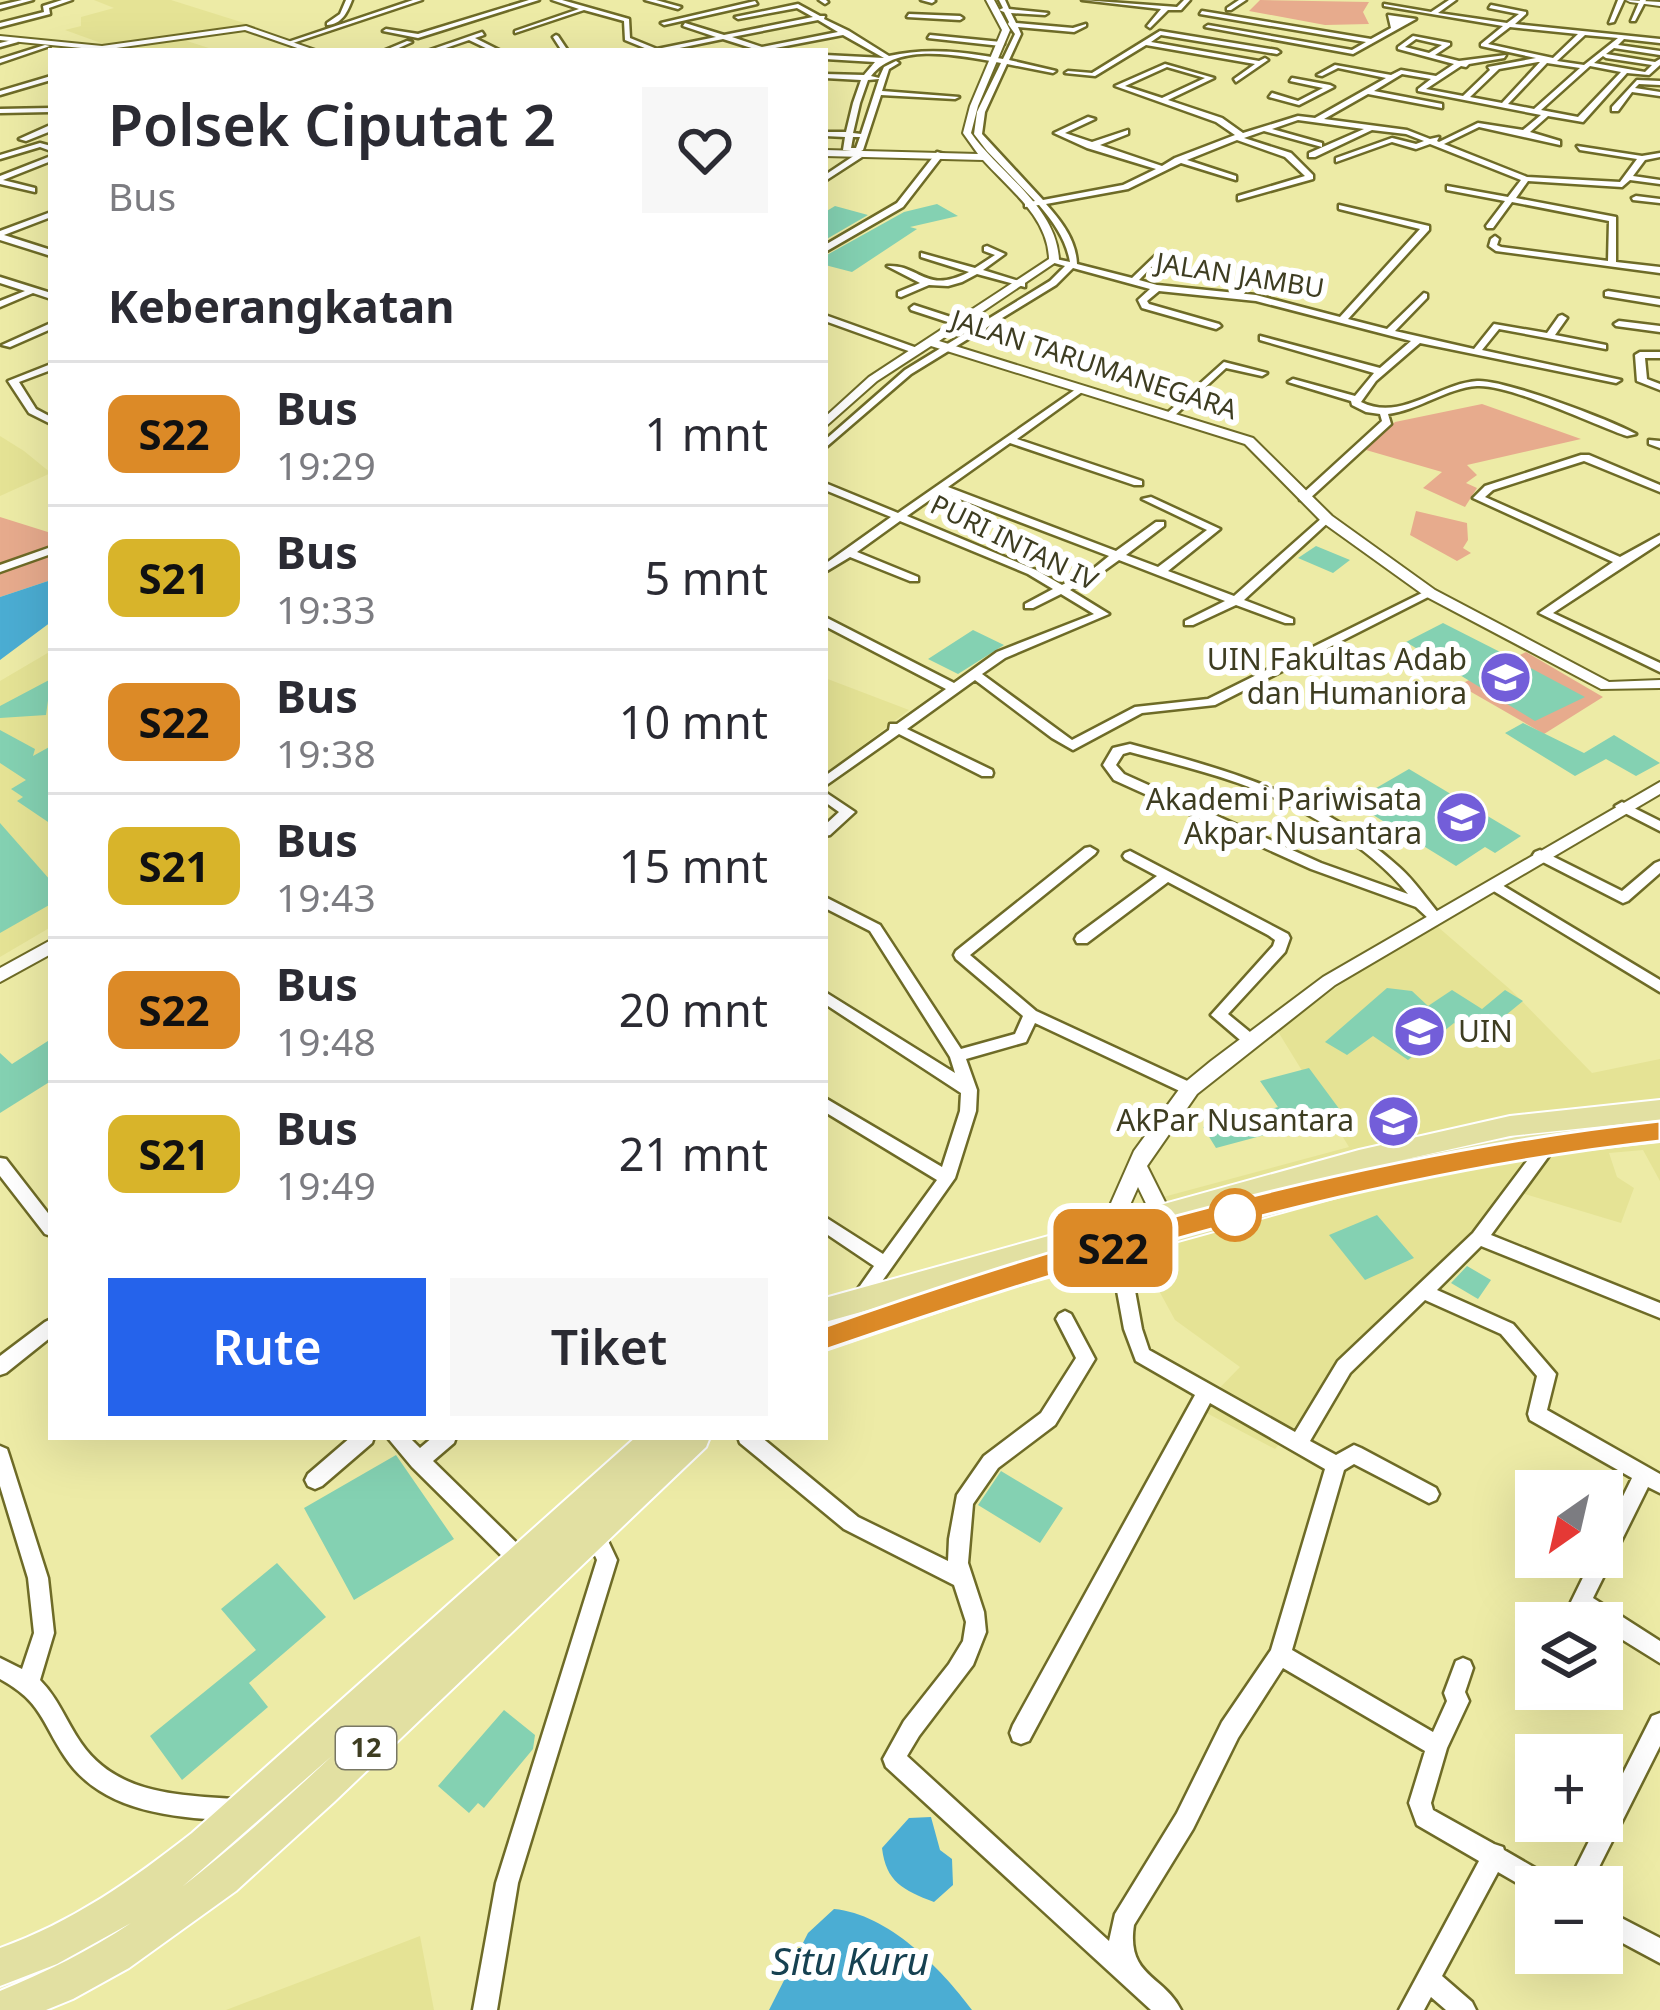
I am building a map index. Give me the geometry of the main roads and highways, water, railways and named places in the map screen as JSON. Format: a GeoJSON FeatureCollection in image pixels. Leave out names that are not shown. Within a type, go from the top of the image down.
{"type":"FeatureCollection","features":[{"type":"Feature","properties":{"kind":"highway"},"geometry":{"type":"LineString","coordinates":[[828,1337],[1114,1237],[1161,1214],[1510,1126],[1660,1110]]}},
{"type":"Feature","properties":{"kind":"highway"},"geometry":{"type":"LineString","coordinates":[[828,1309],[862,1296],[1373,1177],[1548,1145],[1660,1131]]}},
{"type":"Feature","properties":{"kind":"highway","name":"12"},"geometry":{"type":"LineString","coordinates":[[0,1967],[34,1957],[147,1891],[244,1811],[654,1440]]}},
{"type":"Feature","properties":{"kind":"highway","name":"12"},"geometry":{"type":"LineString","coordinates":[[0,2010],[41,1996],[160,1923],[271,1836],[692,1440]]}},
{"type":"Feature","properties":{"kind":"water"},"geometry":{"type":"Polygon","coordinates":[[[48,581],[48,624],[0,660],[0,597],[48,581]]]}},
{"type":"Feature","properties":{"kind":"water"},"geometry":{"type":"Polygon","coordinates":[[[931,1817],[940,1850],[952,1859],[953,1885],[934,1902],[892,1877],[882,1848],[909,1818],[931,1817]]]}},
{"type":"Feature","properties":{"kind":"water","name":"Situ Kuru"},"geometry":{"type":"Polygon","coordinates":[[[834,1909],[893,1932],[929,1961],[972,2010],[769,2010],[808,1933],[834,1909]]]}},
{"type":"Feature","properties":{"kind":"place","name":"UIN Fakultas Adab dan Humaniora"},"geometry":{"type":"Point","coordinates":[1506,677]}},
{"type":"Feature","properties":{"kind":"place","name":"Akademi Pariwisata Akpar Nusantara"},"geometry":{"type":"Point","coordinates":[1461,817]}},
{"type":"Feature","properties":{"kind":"place","name":"UIN"},"geometry":{"type":"Point","coordinates":[1419,1032]}},
{"type":"Feature","properties":{"kind":"place","name":"AkPar Nusantara"},"geometry":{"type":"Point","coordinates":[1393,1121]}}]}
